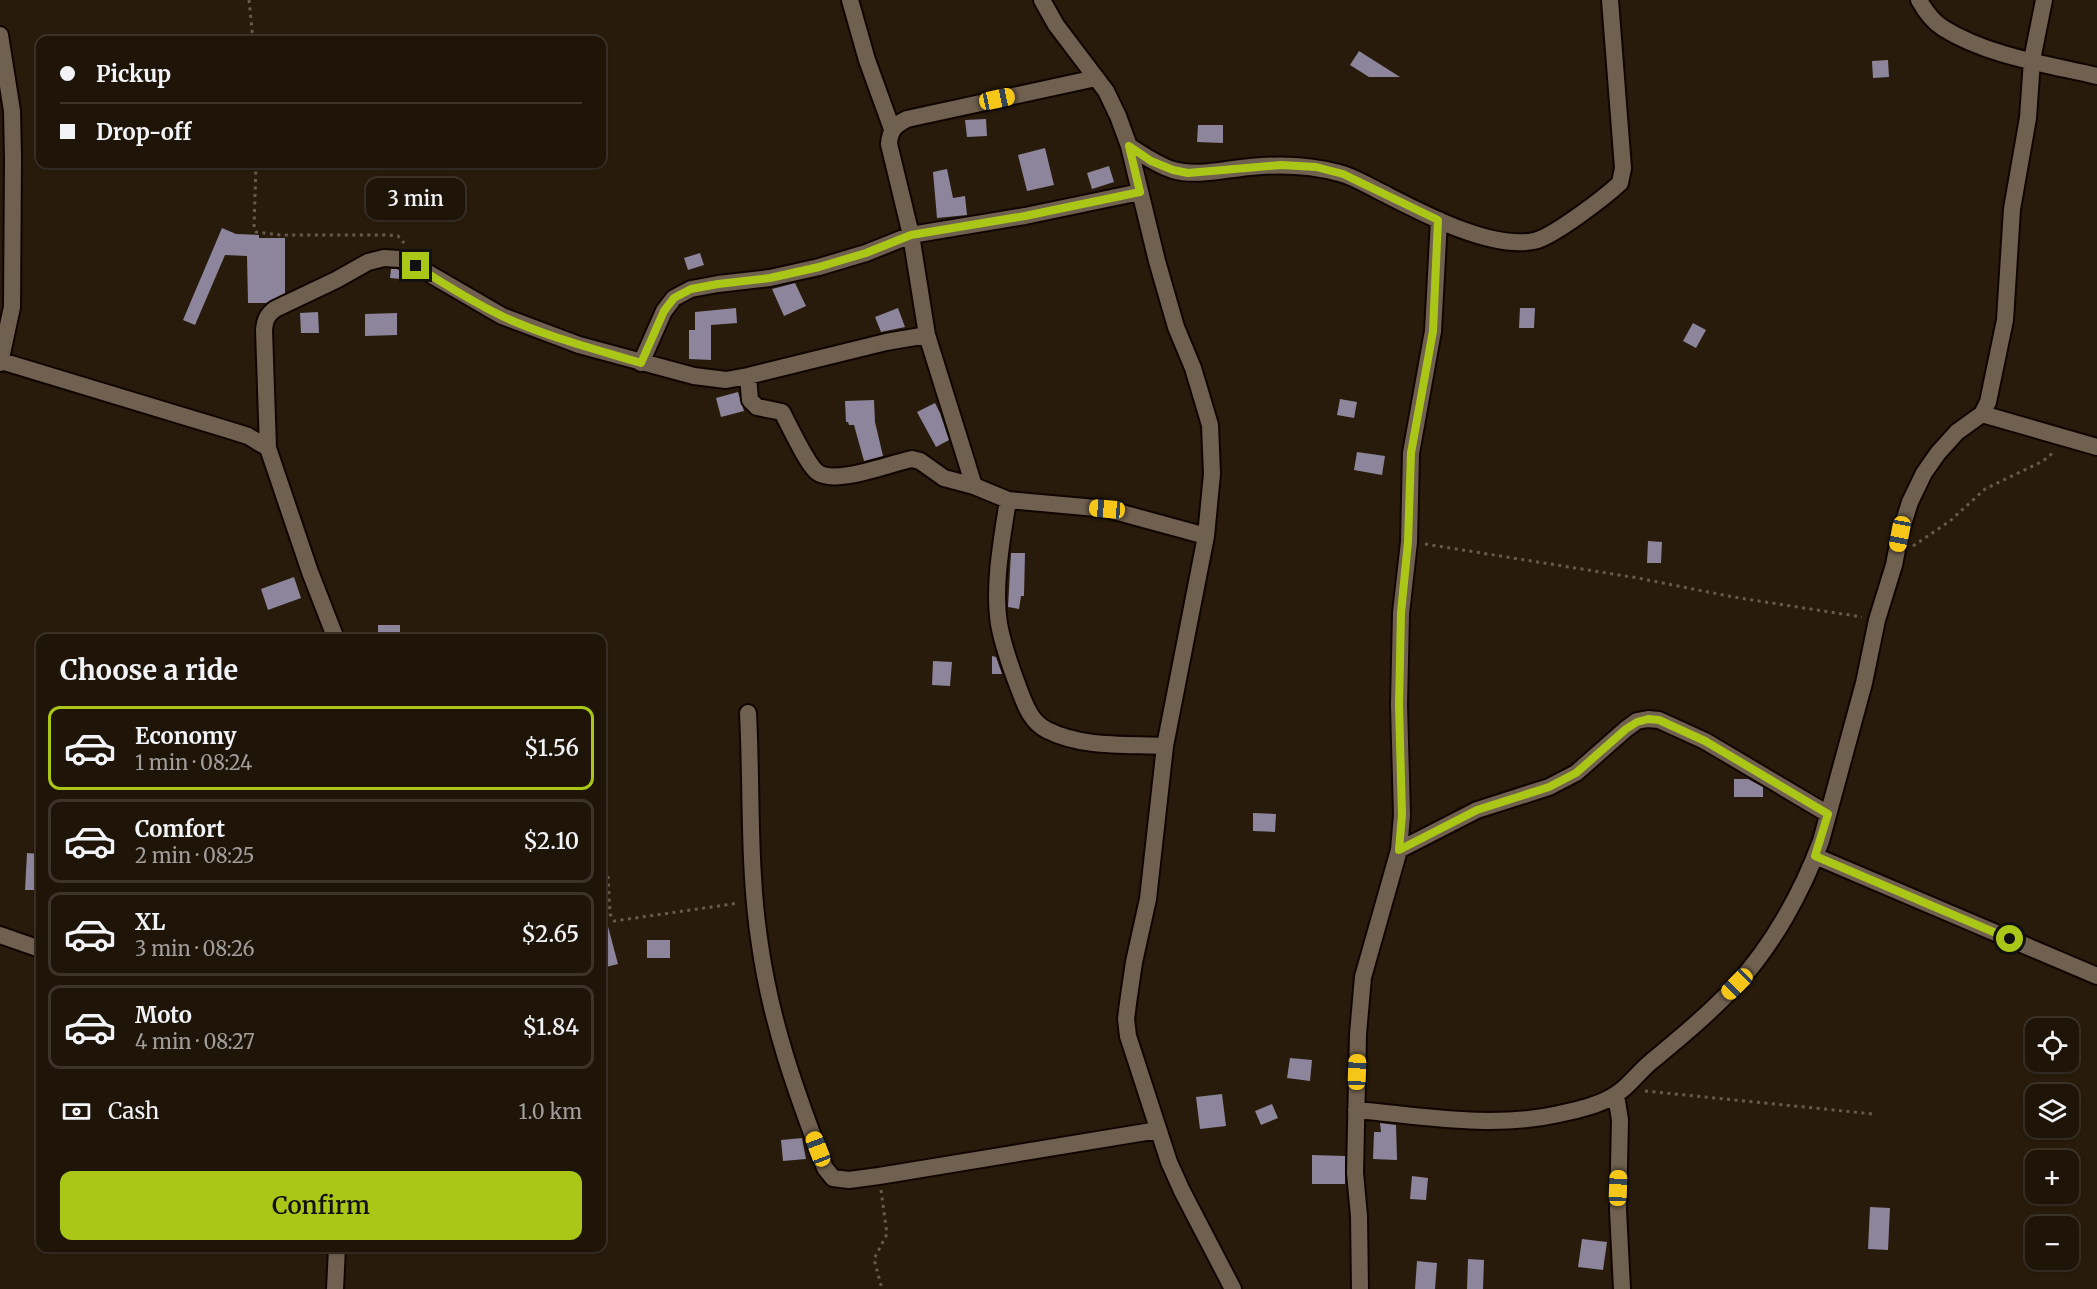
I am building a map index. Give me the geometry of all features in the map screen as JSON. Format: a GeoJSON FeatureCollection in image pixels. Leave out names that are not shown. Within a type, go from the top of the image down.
{"type":"FeatureCollection","features":[{"type":"Feature","properties":{"kind":"street"},"geometry":{"type":"LineString","coordinates":[[850,0],[867,60],[892,129],[890,144],[911,235],[927,335],[974,486]]}},
{"type":"Feature","properties":{"kind":"street"},"geometry":{"type":"LineString","coordinates":[[1042,0],[1056,25],[1106,91],[1118,116],[1129,146],[1176,327],[1193,368],[1210,425],[1212,474],[1206,536],[1165,746],[1148,899],[1134,962],[1126,1019],[1128,1036],[1158,1130],[1182,1191],[1233,1289]]}},
{"type":"Feature","properties":{"kind":"street"},"geometry":{"type":"LineString","coordinates":[[1129,146],[1151,161],[1188,173],[1281,165],[1316,167],[1343,174],[1438,220],[1484,237],[1533,241],[1547,237],[1620,183],[1623,168],[1610,0]]}},
{"type":"Feature","properties":{"kind":"street"},"geometry":{"type":"LineString","coordinates":[[1919,0],[1927,14],[1942,27],[1970,41],[2006,54],[2097,76]]}},
{"type":"Feature","properties":{"kind":"street"},"geometry":{"type":"LineString","coordinates":[[1356,1110],[1504,1122],[1558,1114],[1620,1092],[1642,1069],[1699,1022],[1737,984],[1762,953],[1784,919],[1815,856],[1828,814],[1864,683],[1877,620],[1910,502],[1924,473],[1938,453],[1957,432],[1982,414],[1988,402],[2005,320],[2012,209],[2028,118],[2032,60],[2044,0]]}},
{"type":"Feature","properties":{"kind":"street"},"geometry":{"type":"LineString","coordinates":[[0,35],[12,111],[6,240],[12,307],[0,362],[229,429],[248,436],[268,448]]}},
{"type":"Feature","properties":{"kind":"street"},"geometry":{"type":"LineString","coordinates":[[892,129],[907,119],[1096,78]]}},
{"type":"Feature","properties":{"kind":"street"},"geometry":{"type":"LineString","coordinates":[[641,363],[664,311],[674,298],[691,289],[770,278],[819,267],[866,253],[911,235],[1025,216],[1140,192]]}},
{"type":"Feature","properties":{"kind":"street"},"geometry":{"type":"LineString","coordinates":[[1360,1289],[1359,1216],[1355,1173],[1358,1034],[1363,977],[1399,850],[1402,815],[1399,656],[1401,613],[1408,542],[1411,453],[1433,331],[1438,220]]}},
{"type":"Feature","properties":{"kind":"street"},"geometry":{"type":"LineString","coordinates":[[334,634],[310,572],[268,448],[264,330],[265,320],[275,309],[368,262],[384,258],[400,259],[502,316],[579,345],[641,363],[711,379],[726,380],[748,376],[886,342],[927,335]]}},
{"type":"Feature","properties":{"kind":"street"},"geometry":{"type":"LineString","coordinates":[[748,376],[750,400],[757,407],[782,412],[807,457],[820,474],[841,477],[912,459],[920,461],[944,478],[974,486],[1008,500],[1107,509],[1206,536]]}},
{"type":"Feature","properties":{"kind":"street"},"geometry":{"type":"LineString","coordinates":[[1982,414],[2097,447]]}},
{"type":"Feature","properties":{"kind":"street"},"geometry":{"type":"LineString","coordinates":[[1008,500],[1001,548],[999,620],[1001,636],[1012,670],[1032,716],[1038,724],[1067,738],[1165,746]]}},
{"type":"Feature","properties":{"kind":"street"},"geometry":{"type":"LineString","coordinates":[[748,713],[754,900],[768,991],[780,1041],[796,1091],[825,1168],[833,1178],[849,1180],[879,1176],[1158,1130]]}},
{"type":"Feature","properties":{"kind":"street"},"geometry":{"type":"LineString","coordinates":[[1399,850],[1477,810],[1549,787],[1576,773],[1626,729],[1637,722],[1648,719],[1659,720],[1705,741],[1828,814]]}},
{"type":"Feature","properties":{"kind":"street"},"geometry":{"type":"LineString","coordinates":[[1815,856],[2097,976]]}},
{"type":"Feature","properties":{"kind":"street"},"geometry":{"type":"LineString","coordinates":[[0,935],[36,948]]}},
{"type":"Feature","properties":{"kind":"street"},"geometry":{"type":"LineString","coordinates":[[1620,1092],[1618,1209],[1622,1289]]}},
{"type":"Feature","properties":{"kind":"street"},"geometry":{"type":"LineString","coordinates":[[335,1289],[337,1252]]}},
{"type":"Feature","properties":{"kind":"path"},"geometry":{"type":"LineString","coordinates":[[249,0],[254,36]]}},
{"type":"Feature","properties":{"kind":"path"},"geometry":{"type":"LineString","coordinates":[[256,168],[254,228],[256,232],[281,235],[398,236],[403,240],[416,266]]}},
{"type":"Feature","properties":{"kind":"path"},"geometry":{"type":"LineString","coordinates":[[1896,555],[1922,542],[1950,521],[1985,489],[2043,461],[2070,439]]}},
{"type":"Feature","properties":{"kind":"path"},"geometry":{"type":"LineString","coordinates":[[1408,542],[1638,578],[1733,597],[1877,620]]}},
{"type":"Feature","properties":{"kind":"path"},"geometry":{"type":"LineString","coordinates":[[606,874],[608,875],[610,914],[614,921],[754,900]]}},
{"type":"Feature","properties":{"kind":"path"},"geometry":{"type":"LineString","coordinates":[[1620,1092],[1873,1114]]}},
{"type":"Feature","properties":{"kind":"path"},"geometry":{"type":"LineString","coordinates":[[879,1176],[887,1234],[874,1259],[882,1289]]}},
{"type":"Feature","properties":{"kind":"building"},"geometry":{"type":"Polygon","coordinates":[[[1359,51],[1400,77],[1369,77],[1350,65],[1359,51]]]}},
{"type":"Feature","properties":{"kind":"building"},"geometry":{"type":"Polygon","coordinates":[[[1888,60],[1889,77],[1873,78],[1872,61],[1888,60]]]}},
{"type":"Feature","properties":{"kind":"building"},"geometry":{"type":"Polygon","coordinates":[[[986,119],[987,136],[967,137],[965,120],[986,119]]]}},
{"type":"Feature","properties":{"kind":"building"},"geometry":{"type":"Polygon","coordinates":[[[1198,125],[1223,125],[1223,143],[1197,142],[1198,125]]]}},
{"type":"Feature","properties":{"kind":"building"},"geometry":{"type":"Polygon","coordinates":[[[1045,148],[1054,185],[1027,191],[1018,155],[1045,148]]]}},
{"type":"Feature","properties":{"kind":"building"},"geometry":{"type":"Polygon","coordinates":[[[1109,166],[1114,182],[1092,189],[1087,173],[1109,166]]]}},
{"type":"Feature","properties":{"kind":"building"},"geometry":{"type":"Polygon","coordinates":[[[947,169],[953,198],[965,196],[967,215],[937,218],[933,172],[947,169]]]}},
{"type":"Feature","properties":{"kind":"building"},"geometry":{"type":"Polygon","coordinates":[[[222,228],[236,234],[259,235],[259,238],[285,238],[285,293],[266,303],[248,303],[247,256],[225,255],[195,325],[183,320],[222,228]]]}},
{"type":"Feature","properties":{"kind":"building"},"geometry":{"type":"Polygon","coordinates":[[[700,253],[704,265],[688,270],[684,258],[700,253]]]}},
{"type":"Feature","properties":{"kind":"building"},"geometry":{"type":"Polygon","coordinates":[[[391,269],[411,275],[412,280],[390,278],[391,269]]]}},
{"type":"Feature","properties":{"kind":"building"},"geometry":{"type":"Polygon","coordinates":[[[795,283],[806,306],[784,316],[772,289],[795,283]]]}},
{"type":"Feature","properties":{"kind":"building"},"geometry":{"type":"Polygon","coordinates":[[[736,308],[737,323],[711,325],[711,360],[689,359],[689,330],[695,330],[695,312],[736,308]]]}},
{"type":"Feature","properties":{"kind":"building"},"geometry":{"type":"Polygon","coordinates":[[[898,308],[905,327],[881,332],[875,317],[898,308]]]}},
{"type":"Feature","properties":{"kind":"building"},"geometry":{"type":"Polygon","coordinates":[[[1520,308],[1535,308],[1534,328],[1519,328],[1520,308]]]}},
{"type":"Feature","properties":{"kind":"building"},"geometry":{"type":"Polygon","coordinates":[[[318,312],[319,333],[301,333],[300,313],[318,312]]]}},
{"type":"Feature","properties":{"kind":"building"},"geometry":{"type":"Polygon","coordinates":[[[397,313],[397,335],[365,336],[365,314],[397,313]]]}},
{"type":"Feature","properties":{"kind":"building"},"geometry":{"type":"Polygon","coordinates":[[[1693,323],[1706,330],[1696,348],[1683,341],[1693,323]]]}},
{"type":"Feature","properties":{"kind":"building"},"geometry":{"type":"Polygon","coordinates":[[[738,392],[744,411],[721,417],[716,398],[738,392]]]}},
{"type":"Feature","properties":{"kind":"building"},"geometry":{"type":"Polygon","coordinates":[[[1340,399],[1357,402],[1354,418],[1337,415],[1340,399]]]}},
{"type":"Feature","properties":{"kind":"building"},"geometry":{"type":"Polygon","coordinates":[[[874,400],[875,422],[883,456],[864,461],[854,425],[846,422],[845,401],[874,400]]]}},
{"type":"Feature","properties":{"kind":"building"},"geometry":{"type":"Polygon","coordinates":[[[935,403],[949,440],[936,447],[917,412],[935,403]]]}},
{"type":"Feature","properties":{"kind":"building"},"geometry":{"type":"Polygon","coordinates":[[[1357,452],[1385,456],[1382,475],[1354,470],[1357,452]]]}},
{"type":"Feature","properties":{"kind":"building"},"geometry":{"type":"Polygon","coordinates":[[[1648,541],[1662,542],[1661,563],[1647,563],[1648,541]]]}},
{"type":"Feature","properties":{"kind":"building"},"geometry":{"type":"Polygon","coordinates":[[[1011,553],[1025,553],[1024,596],[1021,596],[1019,609],[1008,607],[1011,553]]]}},
{"type":"Feature","properties":{"kind":"building"},"geometry":{"type":"Polygon","coordinates":[[[294,577],[301,598],[268,610],[261,589],[294,577]]]}},
{"type":"Feature","properties":{"kind":"building"},"geometry":{"type":"Polygon","coordinates":[[[378,625],[400,625],[400,634],[378,634],[378,625]]]}},
{"type":"Feature","properties":{"kind":"building"},"geometry":{"type":"Polygon","coordinates":[[[992,656],[996,657],[1002,674],[992,674],[992,656]]]}},
{"type":"Feature","properties":{"kind":"building"},"geometry":{"type":"Polygon","coordinates":[[[933,661],[952,662],[950,686],[932,685],[933,661]]]}},
{"type":"Feature","properties":{"kind":"building"},"geometry":{"type":"Polygon","coordinates":[[[1734,779],[1748,779],[1763,787],[1763,797],[1734,797],[1734,779]]]}},
{"type":"Feature","properties":{"kind":"building"},"geometry":{"type":"Polygon","coordinates":[[[1253,813],[1276,814],[1275,832],[1253,831],[1253,813]]]}},
{"type":"Feature","properties":{"kind":"building"},"geometry":{"type":"Polygon","coordinates":[[[27,853],[36,854],[36,890],[25,890],[27,853]]]}},
{"type":"Feature","properties":{"kind":"building"},"geometry":{"type":"Polygon","coordinates":[[[606,919],[618,964],[606,967],[606,919]]]}},
{"type":"Feature","properties":{"kind":"building"},"geometry":{"type":"Polygon","coordinates":[[[647,940],[670,940],[670,958],[647,958],[647,940]]]}},
{"type":"Feature","properties":{"kind":"building"},"geometry":{"type":"Polygon","coordinates":[[[1290,1058],[1312,1060],[1310,1081],[1287,1078],[1290,1058]]]}},
{"type":"Feature","properties":{"kind":"building"},"geometry":{"type":"Polygon","coordinates":[[[1222,1094],[1226,1126],[1200,1129],[1196,1097],[1222,1094]]]}},
{"type":"Feature","properties":{"kind":"building"},"geometry":{"type":"Polygon","coordinates":[[[1272,1104],[1278,1118],[1261,1125],[1255,1111],[1272,1104]]]}},
{"type":"Feature","properties":{"kind":"building"},"geometry":{"type":"Polygon","coordinates":[[[1380,1123],[1396,1125],[1397,1160],[1373,1159],[1374,1132],[1381,1132],[1380,1123]]]}},
{"type":"Feature","properties":{"kind":"building"},"geometry":{"type":"Polygon","coordinates":[[[802,1138],[806,1159],[783,1161],[781,1140],[802,1138]]]}},
{"type":"Feature","properties":{"kind":"building"},"geometry":{"type":"Polygon","coordinates":[[[1312,1155],[1345,1156],[1345,1184],[1312,1184],[1312,1155]]]}},
{"type":"Feature","properties":{"kind":"building"},"geometry":{"type":"Polygon","coordinates":[[[1412,1176],[1428,1178],[1426,1200],[1410,1199],[1412,1176]]]}},
{"type":"Feature","properties":{"kind":"building"},"geometry":{"type":"Polygon","coordinates":[[[1870,1207],[1890,1208],[1888,1250],[1868,1249],[1870,1207]]]}},
{"type":"Feature","properties":{"kind":"building"},"geometry":{"type":"Polygon","coordinates":[[[1582,1239],[1607,1242],[1603,1270],[1578,1267],[1582,1239]]]}},
{"type":"Feature","properties":{"kind":"building"},"geometry":{"type":"Polygon","coordinates":[[[1468,1259],[1484,1260],[1483,1289],[1467,1289],[1468,1259]]]}},
{"type":"Feature","properties":{"kind":"building"},"geometry":{"type":"Polygon","coordinates":[[[1417,1261],[1437,1263],[1435,1289],[1415,1289],[1417,1261]]]}},
{"type":"Feature","properties":{"kind":"route"},"geometry":{"type":"LineString","coordinates":[[416,266],[453,289],[518,323],[579,345],[641,363],[664,311],[674,298],[691,289],[770,278],[819,267],[866,253],[911,235],[1025,216],[1140,192],[1129,146],[1151,161],[1188,173],[1281,165],[1316,167],[1343,174],[1438,220],[1433,331],[1411,453],[1410,515],[1401,613],[1399,705],[1402,815],[1399,850],[1477,810],[1549,787],[1576,773],[1637,722],[1648,719],[1659,720],[1705,741],[1828,814],[1815,856],[2010,939]]}}]}
